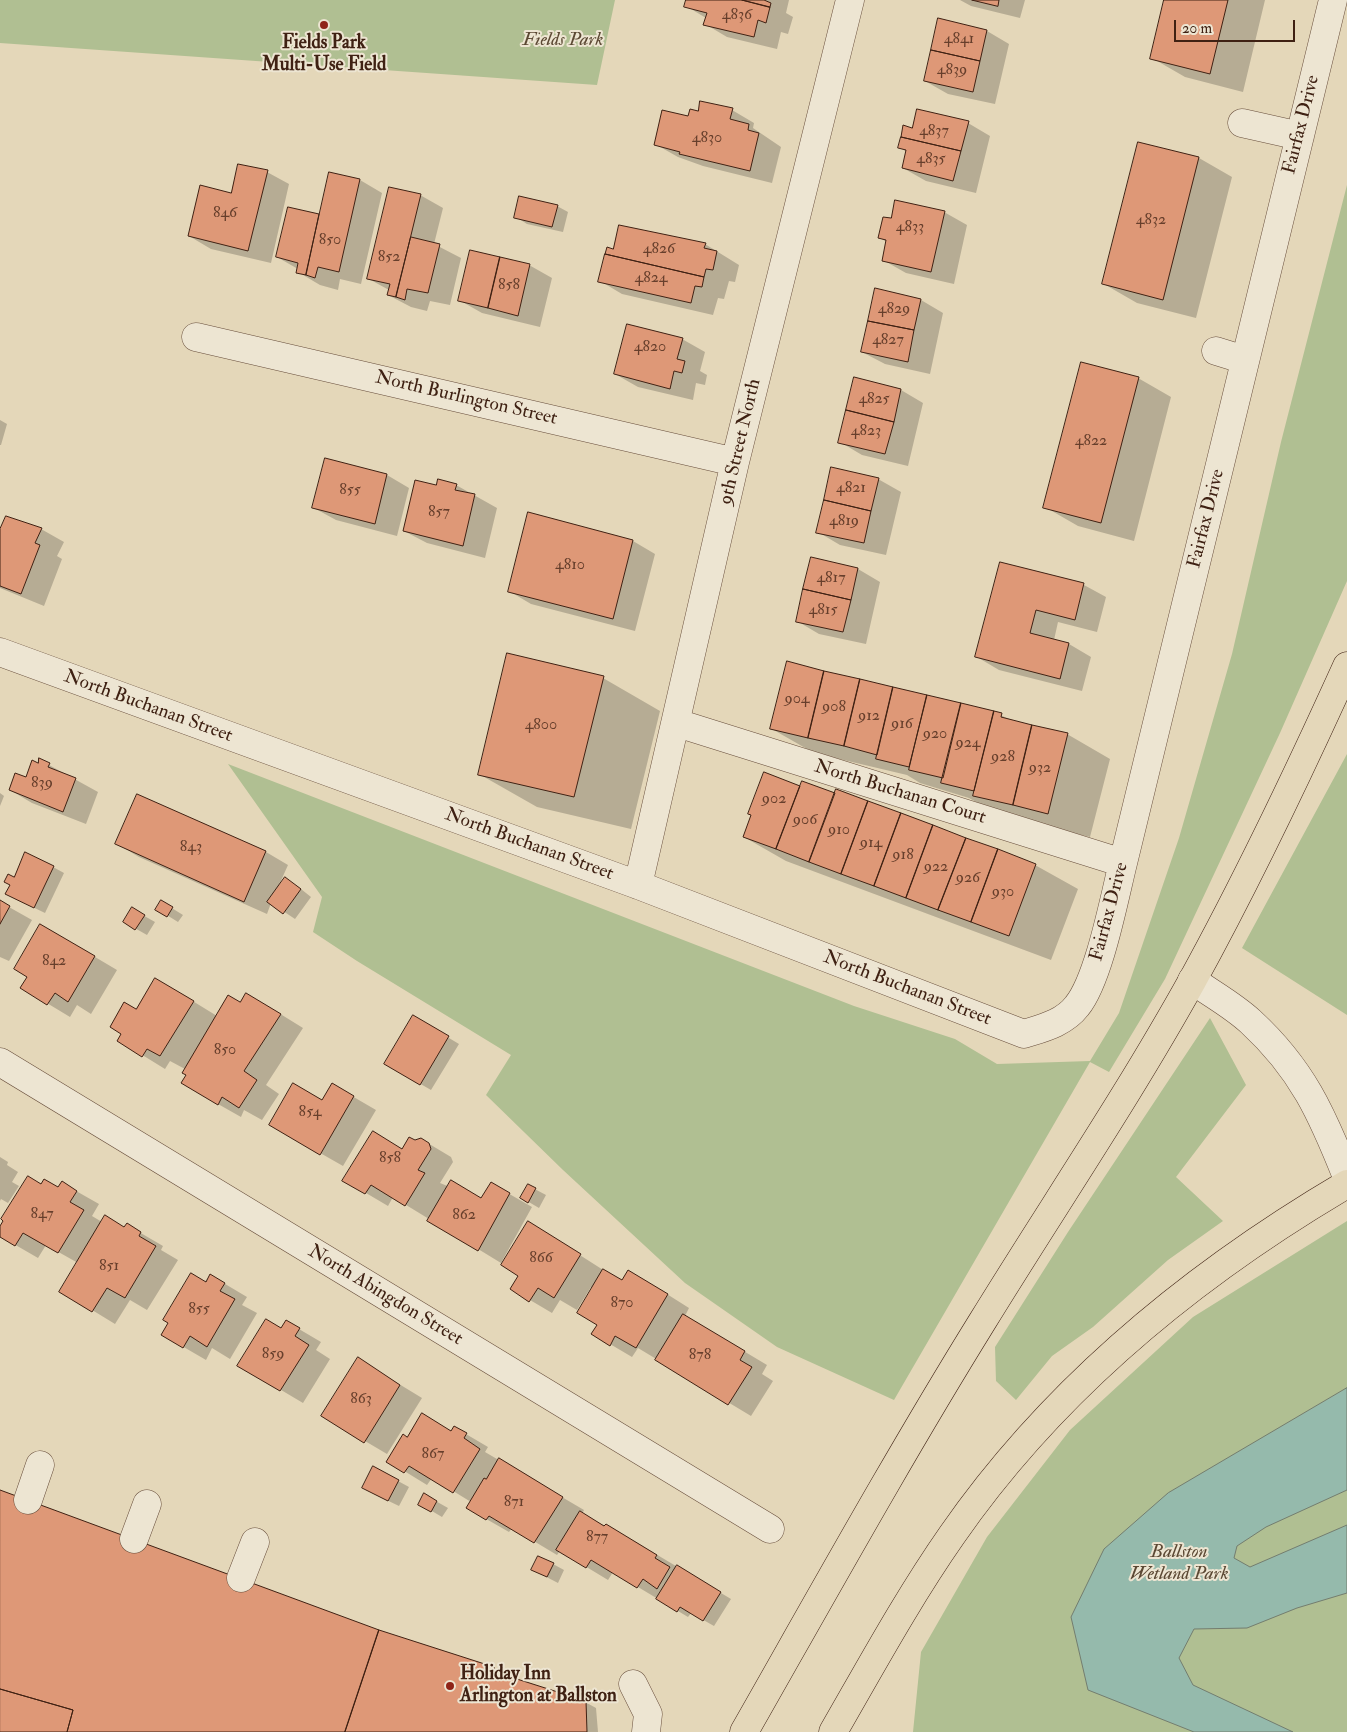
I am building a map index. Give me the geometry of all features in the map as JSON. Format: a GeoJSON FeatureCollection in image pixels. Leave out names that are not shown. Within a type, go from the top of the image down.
{"type":"FeatureCollection","features":[{"type":"Feature","properties":{"kind":"highway"},"geometry":{"type":"LineString","coordinates":[[744,1732],[876,1500],[981,1324],[1111,1116],[1192,980],[1272,824],[1347,666]]}},
{"type":"Feature","properties":{"kind":"highway"},"geometry":{"type":"LineString","coordinates":[[833,1732],[892,1628],[952,1534],[1022,1446],[1064,1401],[1152,1318],[1200,1280],[1295,1215],[1347,1184]]}},
{"type":"Feature","properties":{"kind":"street","name":"9th Street North"},"geometry":{"type":"LineString","coordinates":[[638,885],[735,462],[850,0]]}},
{"type":"Feature","properties":{"kind":"street","name":"Fairfax Drive"},"geometry":{"type":"LineString","coordinates":[[1055,1024],[1077,1007],[1093,975],[1123,863],[1333,0]]}},
{"type":"Feature","properties":{"kind":"street"},"geometry":{"type":"LineString","coordinates":[[1242,123],[1300,136]]}},
{"type":"Feature","properties":{"kind":"street","name":"North Burlington Street"},"geometry":{"type":"LineString","coordinates":[[196,337],[735,462]]}},
{"type":"Feature","properties":{"kind":"street"},"geometry":{"type":"LineString","coordinates":[[1216,351],[1246,360]]}},
{"type":"Feature","properties":{"kind":"street","name":"North Buchanan Street"},"geometry":{"type":"LineString","coordinates":[[0,652],[638,885],[1024,1034],[1055,1024]]}},
{"type":"Feature","properties":{"kind":"street","name":"North Buchanan Court"},"geometry":{"type":"LineString","coordinates":[[676,723],[1123,863]]}},
{"type":"Feature","properties":{"kind":"street"},"geometry":{"type":"LineString","coordinates":[[1192,980],[1250,1021],[1287,1059],[1310,1093],[1327,1127],[1347,1177]]}},
{"type":"Feature","properties":{"kind":"street","name":"North Abingdon Street"},"geometry":{"type":"LineString","coordinates":[[0,1062],[770,1529]]}},
{"type":"Feature","properties":{"kind":"street"},"geometry":{"type":"LineString","coordinates":[[28,1500],[40,1466]]}},
{"type":"Feature","properties":{"kind":"street"},"geometry":{"type":"LineString","coordinates":[[134,1539],[147,1504]]}},
{"type":"Feature","properties":{"kind":"street"},"geometry":{"type":"LineString","coordinates":[[240,1578],[255,1542]]}},
{"type":"Feature","properties":{"kind":"street"},"geometry":{"type":"LineString","coordinates":[[633,1684],[648,1714],[646,1732]]}},
{"type":"Feature","properties":{"kind":"green space","name":"Fields Park"},"geometry":{"type":"Polygon","coordinates":[[[0,0],[615,0],[597,85],[0,43],[0,0]]]}},
{"type":"Feature","properties":{"kind":"green space"},"geometry":{"type":"Polygon","coordinates":[[[1347,185],[1347,581],[1280,733],[1165,979],[1109,1072],[1090,1062],[894,1400],[777,1347],[685,1283],[563,1170],[486,1095],[511,1055],[313,932],[322,897],[228,764],[854,1006],[955,1039],[997,1064],[1090,1061],[1119,1013],[1179,838],[1232,654],[1281,442],[1347,185]]]}},
{"type":"Feature","properties":{"kind":"green space"},"geometry":{"type":"Polygon","coordinates":[[[1347,754],[1347,1015],[1242,948],[1347,754]]]}},
{"type":"Feature","properties":{"kind":"green space"},"geometry":{"type":"Polygon","coordinates":[[[1210,1018],[1246,1085],[1176,1177],[1223,1221],[1168,1260],[1093,1327],[1052,1356],[1016,1400],[996,1381],[995,1347],[1068,1232],[1210,1018]]]}},
{"type":"Feature","properties":{"kind":"green space","name":"Ballston Wetland Park"},"geometry":{"type":"Polygon","coordinates":[[[1347,1221],[1347,1732],[913,1732],[921,1652],[987,1537],[1070,1430],[1193,1317],[1347,1221]]]}},
{"type":"Feature","properties":{"kind":"shaded area"},"geometry":{"type":"Polygon","coordinates":[[[1347,1388],[1347,1490],[1266,1527],[1237,1546],[1234,1558],[1250,1567],[1347,1525],[1347,1593],[1297,1608],[1247,1628],[1194,1629],[1179,1658],[1193,1685],[1293,1732],[1194,1732],[1088,1690],[1071,1617],[1104,1549],[1168,1493],[1347,1388]]]}},
{"type":"Feature","properties":{"kind":"building"},"geometry":{"type":"Polygon","coordinates":[[[686,0],[742,0],[770,7],[766,23],[758,20],[754,37],[703,25],[707,13],[684,7],[686,0]]]}},
{"type":"Feature","properties":{"kind":"building"},"geometry":{"type":"Polygon","coordinates":[[[742,0],[764,0],[771,3],[770,7],[742,0]]]}},
{"type":"Feature","properties":{"kind":"building"},"geometry":{"type":"Polygon","coordinates":[[[972,0],[999,0],[998,6],[972,0]]]}},
{"type":"Feature","properties":{"kind":"building"},"geometry":{"type":"Polygon","coordinates":[[[1164,0],[1228,0],[1210,74],[1150,59],[1164,0]]]}},
{"type":"Feature","properties":{"kind":"building"},"geometry":{"type":"Polygon","coordinates":[[[938,18],[987,30],[980,61],[931,50],[938,18]]]}},
{"type":"Feature","properties":{"kind":"building"},"geometry":{"type":"Polygon","coordinates":[[[931,50],[980,61],[973,92],[924,81],[931,50]]]}},
{"type":"Feature","properties":{"kind":"building"},"geometry":{"type":"Polygon","coordinates":[[[700,101],[733,108],[730,119],[749,124],[748,130],[759,133],[750,171],[679,154],[680,152],[654,145],[662,110],[688,116],[690,109],[698,111],[700,101]]]}},
{"type":"Feature","properties":{"kind":"building"},"geometry":{"type":"Polygon","coordinates":[[[917,109],[969,121],[961,151],[901,137],[903,125],[912,128],[917,109]]]}},
{"type":"Feature","properties":{"kind":"building"},"geometry":{"type":"Polygon","coordinates":[[[901,137],[961,151],[953,181],[902,168],[906,150],[898,148],[901,137]]]}},
{"type":"Feature","properties":{"kind":"building"},"geometry":{"type":"Polygon","coordinates":[[[1138,142],[1199,157],[1163,300],[1102,284],[1138,142]]]}},
{"type":"Feature","properties":{"kind":"building"},"geometry":{"type":"Polygon","coordinates":[[[238,164],[268,170],[248,251],[188,236],[200,185],[231,193],[238,164]]]}},
{"type":"Feature","properties":{"kind":"building"},"geometry":{"type":"Polygon","coordinates":[[[329,172],[360,179],[339,272],[318,267],[315,278],[306,275],[329,172]]]}},
{"type":"Feature","properties":{"kind":"building"},"geometry":{"type":"Polygon","coordinates":[[[389,187],[421,194],[396,297],[387,295],[390,284],[367,279],[389,187]]]}},
{"type":"Feature","properties":{"kind":"building"},"geometry":{"type":"Polygon","coordinates":[[[519,196],[558,205],[552,227],[514,218],[519,196]]]}},
{"type":"Feature","properties":{"kind":"building"},"geometry":{"type":"Polygon","coordinates":[[[895,200],[945,211],[931,272],[882,261],[886,240],[878,238],[883,217],[891,218],[895,200]]]}},
{"type":"Feature","properties":{"kind":"building"},"geometry":{"type":"Polygon","coordinates":[[[288,207],[319,214],[306,275],[296,273],[298,263],[276,257],[288,207]]]}},
{"type":"Feature","properties":{"kind":"building"},"geometry":{"type":"Polygon","coordinates":[[[619,225],[706,243],[704,248],[717,251],[713,270],[706,269],[704,277],[605,254],[607,247],[613,249],[619,225]]]}},
{"type":"Feature","properties":{"kind":"building"},"geometry":{"type":"Polygon","coordinates":[[[411,237],[440,244],[428,293],[407,289],[405,300],[396,297],[411,237]]]}},
{"type":"Feature","properties":{"kind":"building"},"geometry":{"type":"Polygon","coordinates":[[[470,250],[500,257],[488,308],[458,301],[470,250]]]}},
{"type":"Feature","properties":{"kind":"building"},"geometry":{"type":"Polygon","coordinates":[[[605,254],[704,277],[702,287],[695,286],[691,303],[598,282],[605,254]]]}},
{"type":"Feature","properties":{"kind":"building"},"geometry":{"type":"Polygon","coordinates":[[[500,257],[530,264],[518,316],[488,308],[500,257]]]}},
{"type":"Feature","properties":{"kind":"building"},"geometry":{"type":"Polygon","coordinates":[[[875,288],[921,299],[914,330],[868,321],[875,288]]]}},
{"type":"Feature","properties":{"kind":"building"},"geometry":{"type":"Polygon","coordinates":[[[868,321],[914,330],[908,362],[861,352],[868,321]]]}},
{"type":"Feature","properties":{"kind":"building"},"geometry":{"type":"Polygon","coordinates":[[[627,324],[683,338],[677,359],[685,361],[682,373],[674,371],[670,389],[614,374],[627,324]]]}},
{"type":"Feature","properties":{"kind":"building"},"geometry":{"type":"Polygon","coordinates":[[[1081,362],[1139,377],[1101,523],[1043,508],[1081,362]]]}},
{"type":"Feature","properties":{"kind":"building"},"geometry":{"type":"Polygon","coordinates":[[[854,377],[901,389],[894,422],[846,410],[854,377]]]}},
{"type":"Feature","properties":{"kind":"building"},"geometry":{"type":"Polygon","coordinates":[[[846,410],[894,422],[885,454],[838,443],[846,410]]]}},
{"type":"Feature","properties":{"kind":"building"},"geometry":{"type":"Polygon","coordinates":[[[325,458],[387,474],[375,524],[312,508],[325,458]]]}},
{"type":"Feature","properties":{"kind":"building"},"geometry":{"type":"Polygon","coordinates":[[[831,467],[879,478],[871,511],[824,500],[831,467]]]}},
{"type":"Feature","properties":{"kind":"building"},"geometry":{"type":"Polygon","coordinates":[[[438,479],[457,484],[455,490],[475,494],[463,546],[403,531],[415,480],[436,485],[438,479]]]}},
{"type":"Feature","properties":{"kind":"building"},"geometry":{"type":"Polygon","coordinates":[[[824,500],[871,511],[864,543],[816,533],[824,500]]]}},
{"type":"Feature","properties":{"kind":"building"},"geometry":{"type":"Polygon","coordinates":[[[528,512],[633,540],[613,619],[508,592],[528,512]]]}},
{"type":"Feature","properties":{"kind":"building"},"geometry":{"type":"Polygon","coordinates":[[[6,516],[42,528],[35,543],[40,545],[21,594],[0,586],[0,529],[6,516]]]}},
{"type":"Feature","properties":{"kind":"building"},"geometry":{"type":"Polygon","coordinates":[[[811,557],[858,568],[851,600],[803,589],[811,557]]]}},
{"type":"Feature","properties":{"kind":"building"},"geometry":{"type":"Polygon","coordinates":[[[1000,562],[1084,583],[1075,620],[1036,610],[1030,633],[1069,643],[1060,679],[975,657],[1000,562]]]}},
{"type":"Feature","properties":{"kind":"building"},"geometry":{"type":"Polygon","coordinates":[[[803,589],[851,600],[843,632],[796,622],[803,589]]]}},
{"type":"Feature","properties":{"kind":"building"},"geometry":{"type":"Polygon","coordinates":[[[507,653],[604,676],[574,797],[478,775],[507,653]]]}},
{"type":"Feature","properties":{"kind":"building"},"geometry":{"type":"Polygon","coordinates":[[[787,661],[824,671],[808,738],[770,729],[787,661]]]}},
{"type":"Feature","properties":{"kind":"building"},"geometry":{"type":"Polygon","coordinates":[[[824,671],[860,679],[844,746],[808,738],[824,671]]]}},
{"type":"Feature","properties":{"kind":"building"},"geometry":{"type":"Polygon","coordinates":[[[860,679],[893,687],[877,755],[844,746],[860,679]]]}},
{"type":"Feature","properties":{"kind":"building"},"geometry":{"type":"Polygon","coordinates":[[[893,687],[927,695],[909,767],[876,759],[893,687]]]}},
{"type":"Feature","properties":{"kind":"building"},"geometry":{"type":"Polygon","coordinates":[[[927,695],[961,703],[943,778],[909,770],[927,695]]]}},
{"type":"Feature","properties":{"kind":"building"},"geometry":{"type":"Polygon","coordinates":[[[961,703],[994,711],[974,791],[941,783],[961,703]]]}},
{"type":"Feature","properties":{"kind":"building"},"geometry":{"type":"Polygon","coordinates":[[[994,711],[1002,713],[1001,717],[1032,725],[1013,805],[973,796],[994,711]]]}},
{"type":"Feature","properties":{"kind":"building"},"geometry":{"type":"Polygon","coordinates":[[[1032,725],[1068,733],[1048,814],[1013,805],[1032,725]]]}},
{"type":"Feature","properties":{"kind":"building"},"geometry":{"type":"Polygon","coordinates":[[[39,758],[50,763],[48,767],[76,778],[63,812],[9,790],[15,773],[26,777],[32,760],[38,763],[39,758]]]}},
{"type":"Feature","properties":{"kind":"building"},"geometry":{"type":"Polygon","coordinates":[[[764,772],[800,786],[776,849],[743,837],[751,815],[748,814],[764,772]]]}},
{"type":"Feature","properties":{"kind":"building"},"geometry":{"type":"Polygon","coordinates":[[[802,781],[835,793],[809,862],[776,849],[802,781]]]}},
{"type":"Feature","properties":{"kind":"building"},"geometry":{"type":"Polygon","coordinates":[[[836,789],[868,801],[841,874],[809,862],[836,789]]]}},
{"type":"Feature","properties":{"kind":"building"},"geometry":{"type":"Polygon","coordinates":[[[137,794],[266,851],[244,902],[115,844],[137,794]]]}},
{"type":"Feature","properties":{"kind":"building"},"geometry":{"type":"Polygon","coordinates":[[[868,801],[901,813],[874,886],[841,874],[868,801]]]}},
{"type":"Feature","properties":{"kind":"building"},"geometry":{"type":"Polygon","coordinates":[[[901,813],[933,825],[906,898],[874,886],[901,813]]]}},
{"type":"Feature","properties":{"kind":"building"},"geometry":{"type":"Polygon","coordinates":[[[933,825],[966,838],[938,910],[906,898],[933,825]]]}},
{"type":"Feature","properties":{"kind":"building"},"geometry":{"type":"Polygon","coordinates":[[[966,838],[998,849],[971,922],[938,910],[966,838]]]}},
{"type":"Feature","properties":{"kind":"building"},"geometry":{"type":"Polygon","coordinates":[[[998,849],[1036,864],[1009,936],[971,922],[998,849]]]}},
{"type":"Feature","properties":{"kind":"building"},"geometry":{"type":"Polygon","coordinates":[[[25,852],[54,866],[34,908],[5,894],[10,885],[4,882],[8,874],[14,877],[25,852]]]}},
{"type":"Feature","properties":{"kind":"building"},"geometry":{"type":"Polygon","coordinates":[[[285,877],[301,889],[283,914],[267,902],[285,877]]]}},
{"type":"Feature","properties":{"kind":"building"},"geometry":{"type":"Polygon","coordinates":[[[0,900],[10,906],[0,924],[0,900]]]}},
{"type":"Feature","properties":{"kind":"building"},"geometry":{"type":"Polygon","coordinates":[[[161,900],[173,907],[167,917],[155,910],[161,900]]]}},
{"type":"Feature","properties":{"kind":"building"},"geometry":{"type":"Polygon","coordinates":[[[132,907],[145,915],[135,930],[123,922],[132,907]]]}},
{"type":"Feature","properties":{"kind":"building"},"geometry":{"type":"Polygon","coordinates":[[[40,924],[95,956],[68,1002],[55,993],[47,1005],[20,988],[27,977],[14,969],[40,924]]]}},
{"type":"Feature","properties":{"kind":"building"},"geometry":{"type":"Polygon","coordinates":[[[155,978],[194,1001],[160,1056],[147,1049],[142,1057],[117,1041],[121,1034],[110,1027],[124,1002],[136,1009],[155,978]]]}},
{"type":"Feature","properties":{"kind":"building"},"geometry":{"type":"Polygon","coordinates":[[[246,993],[281,1014],[244,1071],[257,1080],[239,1108],[222,1097],[218,1105],[181,1083],[186,1075],[182,1073],[228,995],[240,1002],[246,993]]]}},
{"type":"Feature","properties":{"kind":"building"},"geometry":{"type":"Polygon","coordinates":[[[413,1015],[449,1036],[420,1085],[384,1064],[413,1015]]]}},
{"type":"Feature","properties":{"kind":"building"},"geometry":{"type":"Polygon","coordinates":[[[293,1083],[322,1100],[332,1083],[354,1096],[320,1155],[269,1125],[293,1083]]]}},
{"type":"Feature","properties":{"kind":"building"},"geometry":{"type":"Polygon","coordinates":[[[373,1131],[402,1149],[409,1137],[415,1140],[421,1138],[429,1143],[431,1149],[418,1170],[425,1173],[405,1206],[371,1185],[365,1194],[342,1181],[373,1131]]]}},
{"type":"Feature","properties":{"kind":"building"},"geometry":{"type":"Polygon","coordinates":[[[28,1176],[41,1184],[44,1179],[58,1187],[62,1181],[77,1191],[70,1202],[84,1210],[58,1253],[23,1233],[15,1246],[0,1237],[0,1226],[3,1221],[1,1219],[28,1176]]]}},
{"type":"Feature","properties":{"kind":"building"},"geometry":{"type":"Polygon","coordinates":[[[451,1180],[481,1198],[491,1182],[510,1193],[478,1251],[427,1221],[451,1180]]]}},
{"type":"Feature","properties":{"kind":"building"},"geometry":{"type":"Polygon","coordinates":[[[528,1184],[536,1188],[528,1203],[520,1198],[528,1184]]]}},
{"type":"Feature","properties":{"kind":"building"},"geometry":{"type":"Polygon","coordinates":[[[105,1215],[124,1227],[127,1223],[141,1232],[139,1236],[156,1246],[125,1298],[107,1288],[92,1312],[59,1292],[105,1215]]]}},
{"type":"Feature","properties":{"kind":"building"},"geometry":{"type":"Polygon","coordinates":[[[528,1221],[581,1254],[554,1298],[538,1288],[529,1302],[510,1289],[518,1276],[501,1265],[528,1221]]]}},
{"type":"Feature","properties":{"kind":"building"},"geometry":{"type":"Polygon","coordinates":[[[603,1269],[622,1280],[628,1270],[668,1294],[636,1348],[615,1336],[610,1346],[591,1334],[597,1325],[577,1313],[603,1269]]]}},
{"type":"Feature","properties":{"kind":"building"},"geometry":{"type":"Polygon","coordinates":[[[191,1273],[206,1282],[210,1274],[225,1283],[220,1291],[235,1299],[207,1347],[190,1336],[183,1348],[161,1335],[168,1323],[163,1320],[191,1273]]]}},
{"type":"Feature","properties":{"kind":"building"},"geometry":{"type":"Polygon","coordinates":[[[683,1314],[745,1351],[740,1360],[752,1367],[728,1405],[655,1360],[683,1314]]]}},
{"type":"Feature","properties":{"kind":"building"},"geometry":{"type":"Polygon","coordinates":[[[266,1319],[281,1328],[286,1320],[300,1328],[295,1336],[309,1345],[280,1391],[237,1366],[266,1319]]]}},
{"type":"Feature","properties":{"kind":"building"},"geometry":{"type":"Polygon","coordinates":[[[358,1357],[400,1385],[364,1443],[321,1416],[358,1357]]]}},
{"type":"Feature","properties":{"kind":"building"},"geometry":{"type":"Polygon","coordinates":[[[422,1413],[451,1431],[454,1426],[467,1433],[464,1438],[480,1449],[453,1493],[409,1466],[404,1473],[386,1462],[403,1434],[407,1437],[422,1413]]]}},
{"type":"Feature","properties":{"kind":"building"},"geometry":{"type":"Polygon","coordinates":[[[499,1458],[563,1497],[534,1543],[489,1516],[486,1520],[466,1508],[484,1478],[486,1479],[499,1458]]]}},
{"type":"Feature","properties":{"kind":"building"},"geometry":{"type":"Polygon","coordinates":[[[373,1466],[399,1480],[388,1501],[362,1488],[373,1466]]]}},
{"type":"Feature","properties":{"kind":"building"},"geometry":{"type":"Polygon","coordinates":[[[0,1490],[379,1630],[345,1732],[67,1732],[73,1710],[0,1689],[0,1490]]]}},
{"type":"Feature","properties":{"kind":"building"},"geometry":{"type":"Polygon","coordinates":[[[424,1493],[437,1501],[431,1512],[418,1505],[424,1493]]]}},
{"type":"Feature","properties":{"kind":"building"},"geometry":{"type":"Polygon","coordinates":[[[580,1511],[604,1526],[606,1524],[657,1555],[655,1558],[670,1567],[657,1589],[643,1579],[637,1588],[591,1560],[586,1568],[556,1550],[580,1511]]]}},
{"type":"Feature","properties":{"kind":"building"},"geometry":{"type":"Polygon","coordinates":[[[538,1556],[554,1563],[547,1577],[531,1570],[538,1556]]]}},
{"type":"Feature","properties":{"kind":"building"},"geometry":{"type":"Polygon","coordinates":[[[677,1565],[721,1592],[703,1621],[680,1607],[677,1612],[656,1599],[677,1565]]]}},
{"type":"Feature","properties":{"kind":"building","name":"Holiday Inn Arlington at Ballston"},"geometry":{"type":"Polygon","coordinates":[[[379,1630],[494,1667],[495,1672],[586,1701],[587,1732],[345,1732],[379,1630]]]}},
{"type":"Feature","properties":{"kind":"building"},"geometry":{"type":"Polygon","coordinates":[[[0,1689],[73,1710],[67,1732],[0,1732],[0,1689]]]}},
{"type":"Feature","properties":{"kind":"place","name":"Fields Park Multi-Use Field"},"geometry":{"type":"Point","coordinates":[324,25]}},
{"type":"Feature","properties":{"kind":"place","name":"Holiday Inn Arlington at Ballston"},"geometry":{"type":"Point","coordinates":[450,1686]}}]}
